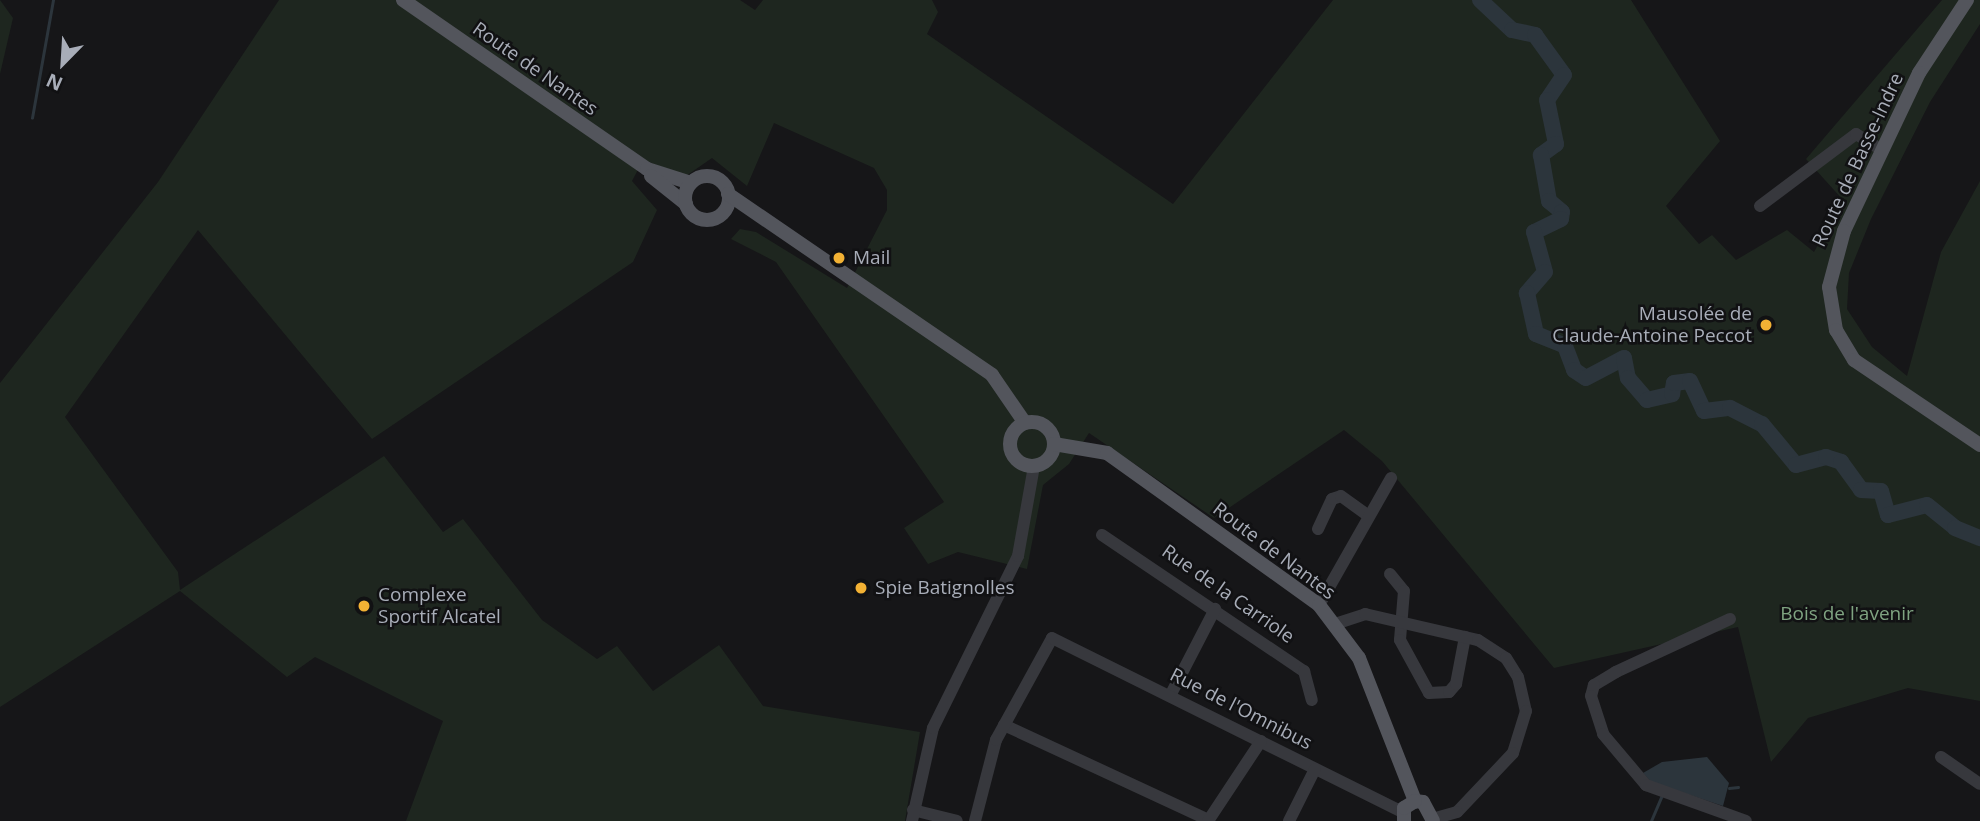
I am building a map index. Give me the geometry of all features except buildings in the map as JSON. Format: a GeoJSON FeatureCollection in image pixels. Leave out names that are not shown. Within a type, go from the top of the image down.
{"type":"FeatureCollection","features":[{"type":"Feature","properties":{"kind":"main road","name":"Route de Nantes"},"geometry":{"type":"LineString","coordinates":[[402,0],[647,169],[686,204]]}},
{"type":"Feature","properties":{"kind":"main road","name":"Route de Basse-Indre"},"geometry":{"type":"LineString","coordinates":[[1968,0],[1933,47],[1882,150],[1833,260],[1829,287],[1836,330],[1868,374],[1980,445]]}},
{"type":"Feature","properties":{"kind":"main road","name":"Route de Nantes"},"geometry":{"type":"LineString","coordinates":[[647,169],[691,183]]}},
{"type":"Feature","properties":{"kind":"main road"},"geometry":{"type":"LineString","coordinates":[[779,225],[721,214],[700,219],[686,204],[691,183],[711,177],[728,194],[779,225],[992,374],[1025,423]]}},
{"type":"Feature","properties":{"kind":"main road"},"geometry":{"type":"LineString","coordinates":[[721,214],[728,194]]}},
{"type":"Feature","properties":{"kind":"main road"},"geometry":{"type":"LineString","coordinates":[[1025,423],[1045,426],[1054,444],[1046,461],[1034,466],[1022,464],[1011,450],[1014,431],[1025,423]]}},
{"type":"Feature","properties":{"kind":"main road","name":"Route de Nantes"},"geometry":{"type":"LineString","coordinates":[[1054,444],[1107,453],[1319,605],[1359,657],[1415,801]]}},
{"type":"Feature","properties":{"kind":"main road"},"geometry":{"type":"LineString","coordinates":[[1404,817],[1415,801],[1423,802],[1433,820]]}},
{"type":"Feature","properties":{"kind":"street"},"geometry":{"type":"LineString","coordinates":[[1760,206],[1856,134],[1882,150]]}},
{"type":"Feature","properties":{"kind":"street"},"geometry":{"type":"LineString","coordinates":[[957,821],[913,815],[933,728],[1018,556],[1034,466]]}},
{"type":"Feature","properties":{"kind":"street"},"geometry":{"type":"LineString","coordinates":[[1319,605],[1366,514],[1391,478]]}},
{"type":"Feature","properties":{"kind":"street"},"geometry":{"type":"LineString","coordinates":[[1318,529],[1332,499],[1341,496],[1366,514]]}},
{"type":"Feature","properties":{"kind":"street","name":"Rue de la Carriole"},"geometry":{"type":"LineString","coordinates":[[1102,535],[1304,671],[1312,700]]}},
{"type":"Feature","properties":{"kind":"street"},"geometry":{"type":"LineString","coordinates":[[1390,573],[1405,591],[1399,620],[1400,640],[1429,693],[1449,692],[1456,684],[1465,637]]}},
{"type":"Feature","properties":{"kind":"street"},"geometry":{"type":"LineString","coordinates":[[1171,694],[1215,609]]}},
{"type":"Feature","properties":{"kind":"street"},"geometry":{"type":"LineString","coordinates":[[1335,624],[1365,614],[1399,620],[1487,644],[1513,667],[1525,699],[1524,731],[1507,760],[1457,812],[1433,820]]}},
{"type":"Feature","properties":{"kind":"street"},"geometry":{"type":"LineString","coordinates":[[1730,619],[1616,672],[1594,685],[1591,696],[1603,734],[1646,785],[1746,821]]}},
{"type":"Feature","properties":{"kind":"street","name":"Rue de l'Omnibus"},"geometry":{"type":"LineString","coordinates":[[1004,725],[1046,643],[1061,639],[1404,817]]}},
{"type":"Feature","properties":{"kind":"street"},"geometry":{"type":"LineString","coordinates":[[975,821],[1004,725],[1208,820],[1261,741]]}},
{"type":"Feature","properties":{"kind":"street"},"geometry":{"type":"LineString","coordinates":[[1941,757],[1980,784]]}},
{"type":"Feature","properties":{"kind":"street"},"geometry":{"type":"LineString","coordinates":[[1289,821],[1314,769]]}},
{"type":"Feature","properties":{"kind":"green space"},"geometry":{"type":"Polygon","coordinates":[[[0,0],[13,18],[0,74],[0,0]]]}},
{"type":"Feature","properties":{"kind":"green space","name":"Bois de l'avenir"},"geometry":{"type":"Polygon","coordinates":[[[279,0],[740,0],[755,10],[763,0],[932,0],[938,12],[927,34],[1173,204],[1333,0],[1631,0],[1720,141],[1666,206],[1699,244],[1712,235],[1736,260],[1787,230],[1814,252],[1843,200],[1806,159],[1942,0],[1980,0],[1980,24],[1930,102],[1871,219],[1849,273],[1847,309],[1872,347],[1907,376],[1941,252],[1980,181],[1980,701],[1908,688],[1808,718],[1771,762],[1738,627],[1554,668],[1382,461],[1344,430],[1214,518],[1089,433],[1069,464],[1043,485],[1027,569],[958,552],[928,564],[904,528],[944,502],[776,262],[731,239],[740,229],[756,232],[847,288],[887,210],[887,190],[874,168],[774,123],[747,186],[712,158],[686,176],[643,160],[632,181],[657,210],[633,262],[372,439],[198,230],[65,417],[178,572],[180,590],[384,456],[443,532],[463,519],[542,620],[597,659],[617,646],[653,691],[719,645],[763,706],[920,732],[905,821],[406,821],[443,721],[315,657],[287,677],[180,591],[0,707],[0,383],[158,182],[279,0]]]}},
{"type":"Feature","properties":{"kind":"shaded area"},"geometry":{"type":"Polygon","coordinates":[[[1707,757],[1729,783],[1723,806],[1651,782],[1643,773],[1662,762],[1707,757]]]}},
{"type":"Feature","properties":{"kind":"waterway"},"geometry":{"type":"LineString","coordinates":[[32,118],[53,0]]}},
{"type":"Feature","properties":{"kind":"waterway"},"geometry":{"type":"LineString","coordinates":[[1480,0],[1512,30],[1535,35],[1564,75],[1547,100],[1556,144],[1541,155],[1549,201],[1562,212],[1561,219],[1534,232],[1545,272],[1527,293],[1536,334],[1565,346],[1574,370],[1586,378],[1624,358],[1628,378],[1647,400],[1672,394],[1674,383],[1690,381],[1704,411],[1730,408],[1762,424],[1796,465],[1826,457],[1841,462],[1861,490],[1881,491],[1888,515],[1927,505],[1955,528],[1980,538]]}},
{"type":"Feature","properties":{"kind":"waterway"},"geometry":{"type":"LineString","coordinates":[[1729,788],[1738,787]]}},
{"type":"Feature","properties":{"kind":"waterway"},"geometry":{"type":"LineString","coordinates":[[1651,821],[1662,795]]}},
{"type":"Feature","properties":{"kind":"place","name":"Mail"},"geometry":{"type":"Point","coordinates":[839,258]}},
{"type":"Feature","properties":{"kind":"place","name":"Mausolée de Claude-Antoine Peccot"},"geometry":{"type":"Point","coordinates":[1766,325]}},
{"type":"Feature","properties":{"kind":"place","name":"Spie Batignolles"},"geometry":{"type":"Point","coordinates":[861,588]}},
{"type":"Feature","properties":{"kind":"place","name":"Complexe Sportif Alcatel"},"geometry":{"type":"Point","coordinates":[364,606]}}]}
